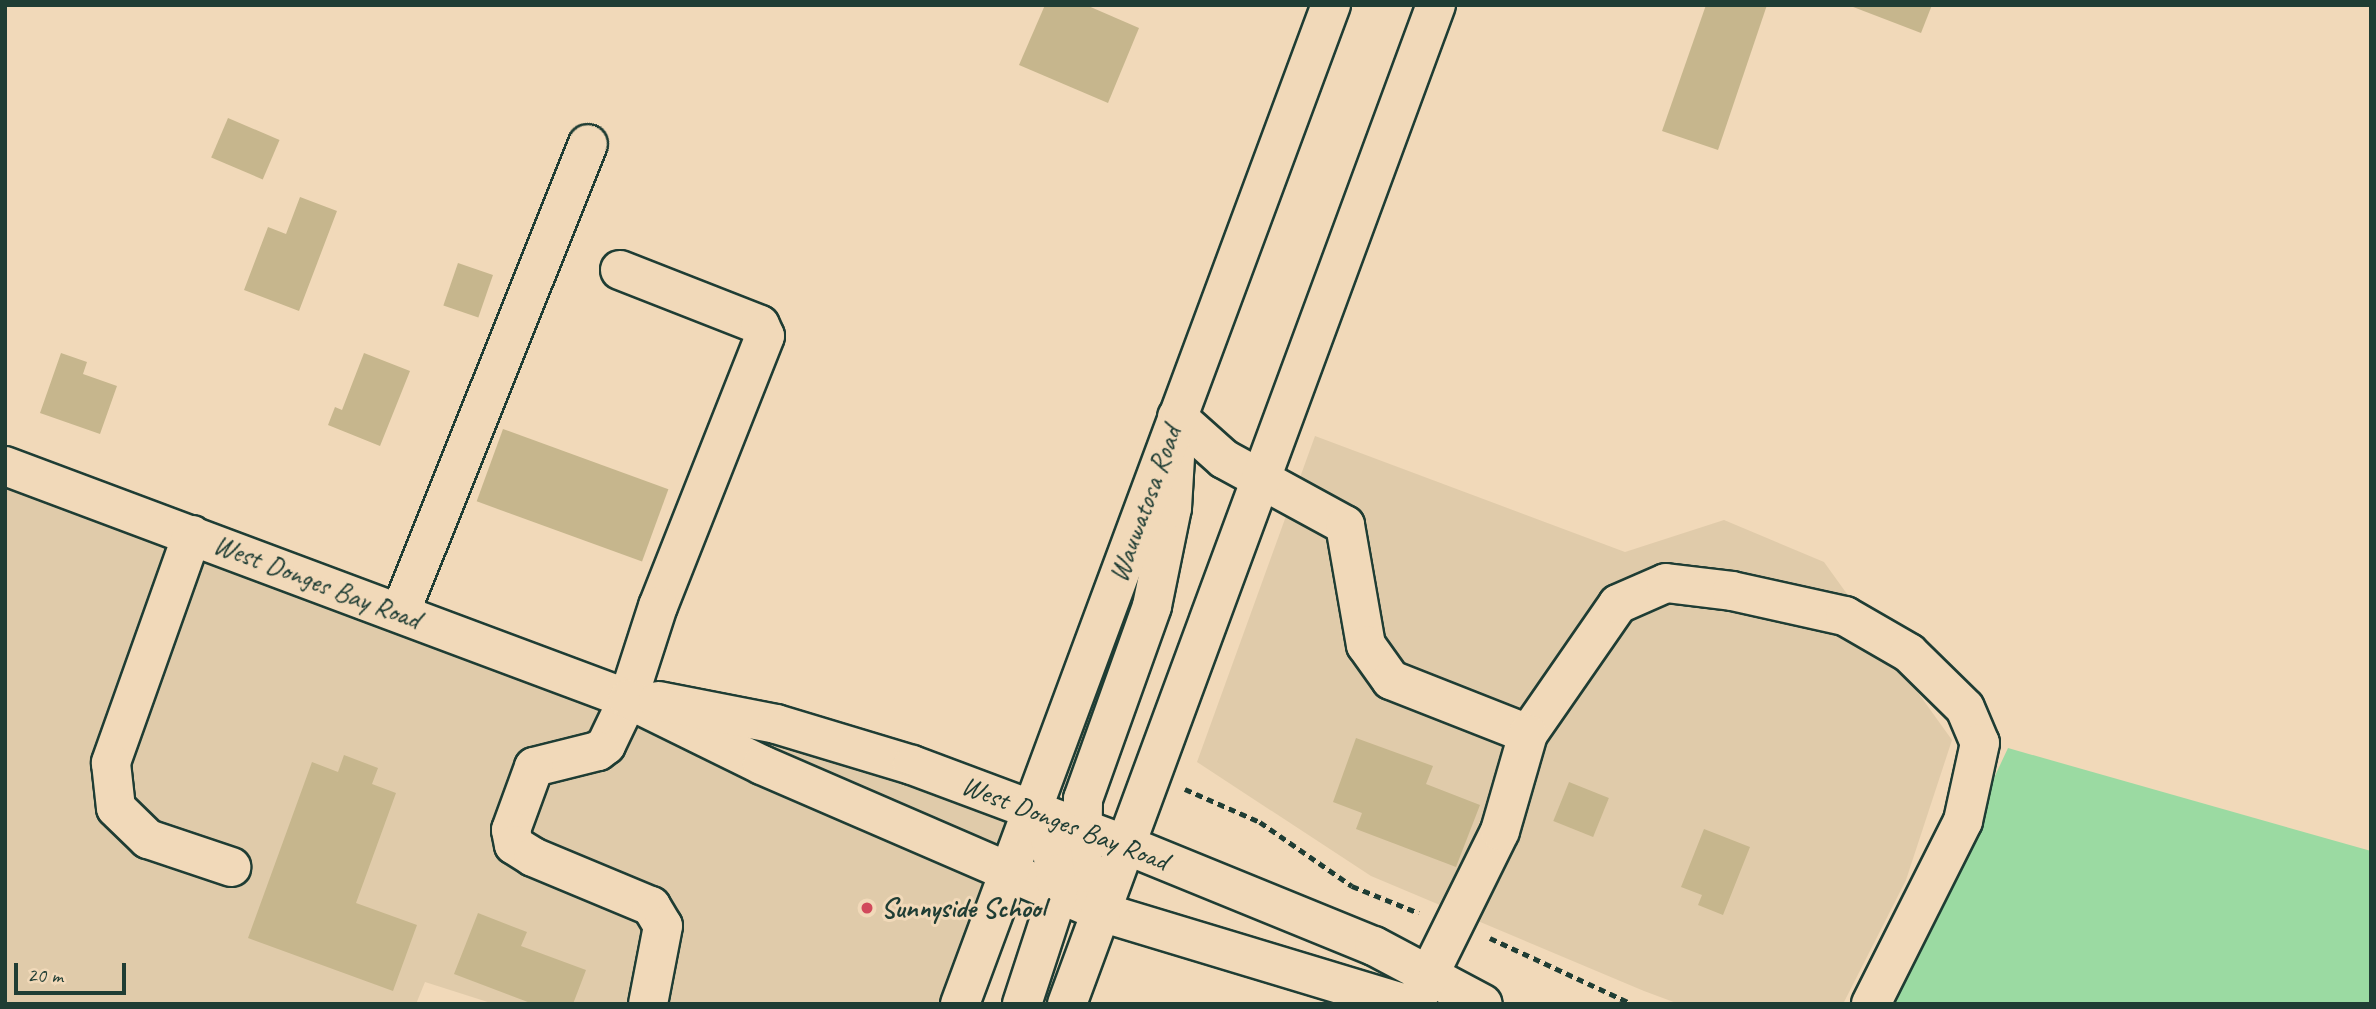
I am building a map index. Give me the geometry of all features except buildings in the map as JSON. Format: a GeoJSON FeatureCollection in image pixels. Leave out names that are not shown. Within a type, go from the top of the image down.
{"type":"FeatureCollection","features":[{"type":"Feature","properties":{"kind":"main road","name":"Wauwatosa Road"},"geometry":{"type":"LineString","coordinates":[[960,1004],[1331,5]]}},
{"type":"Feature","properties":{"kind":"main road"},"geometry":{"type":"LineString","coordinates":[[1067,1004],[1436,5]]}},
{"type":"Feature","properties":{"kind":"main road"},"geometry":{"type":"LineString","coordinates":[[400,613],[588,145]]}},
{"type":"Feature","properties":{"kind":"main road"},"geometry":{"type":"LineString","coordinates":[[620,270],[760,325],[765,336],[658,606],[628,699],[606,745],[598,751],[534,767],[511,830],[514,845],[533,857],[651,906],[663,926],[648,1004]]}},
{"type":"Feature","properties":{"kind":"main road"},"geometry":{"type":"LineString","coordinates":[[1177,417],[1224,459],[1345,525],[1366,645],[1391,680],[1528,734]]}},
{"type":"Feature","properties":{"kind":"main road"},"geometry":{"type":"LineString","coordinates":[[1101,912],[1082,873],[1086,782],[1152,606],[1172,508],[1177,417]]}},
{"type":"Feature","properties":{"kind":"main road","name":"West Donges Bay Road"},"geometry":{"type":"LineString","coordinates":[[5,466],[628,699],[762,765],[1008,875],[1101,912],[1417,994],[1483,1004]]}},
{"type":"Feature","properties":{"kind":"main road"},"geometry":{"type":"LineString","coordinates":[[192,535],[111,763],[116,808],[148,839],[230,867]]}},
{"type":"Feature","properties":{"kind":"main road"},"geometry":{"type":"LineString","coordinates":[[1417,994],[1455,926],[1500,831],[1528,734],[1618,604],[1666,583],[1732,591],[1845,616],[1909,653],[1965,708],[1980,743],[1962,821],[1871,1004]]}},
{"type":"Feature","properties":{"kind":"main road","name":"West Donges Bay Road"},"geometry":{"type":"LineString","coordinates":[[628,699],[674,702],[776,724],[912,765],[1126,845],[1374,946],[1417,994]]}},
{"type":"Feature","properties":{"kind":"main road"},"geometry":{"type":"LineString","coordinates":[[1022,1004],[1058,894],[1049,837],[1032,810]]}},
{"type":"Feature","properties":{"kind":"path"},"geometry":{"type":"LineString","coordinates":[[1151,778],[1224,803],[1352,887],[1522,949],[1632,1004]]}},
{"type":"Feature","properties":{"kind":"shaded area"},"geometry":{"type":"Polygon","coordinates":[[[1315,436],[1625,552],[1724,520],[1824,562],[1952,740],[1906,880],[1843,1004],[1679,1004],[1644,991],[1371,876],[1197,762],[1315,436]]]}},
{"type":"Feature","properties":{"kind":"shaded area"},"geometry":{"type":"Polygon","coordinates":[[[5,481],[1032,810],[960,1004],[494,1004],[425,982],[416,1004],[5,1004],[5,481]]]}},
{"type":"Feature","properties":{"kind":"green space"},"geometry":{"type":"Polygon","coordinates":[[[2008,748],[2371,851],[2371,1004],[1888,1004],[2008,748]]]}},
{"type":"Feature","properties":{"kind":"place","name":"Sunnyside School"},"geometry":{"type":"Point","coordinates":[867,908]}}]}
